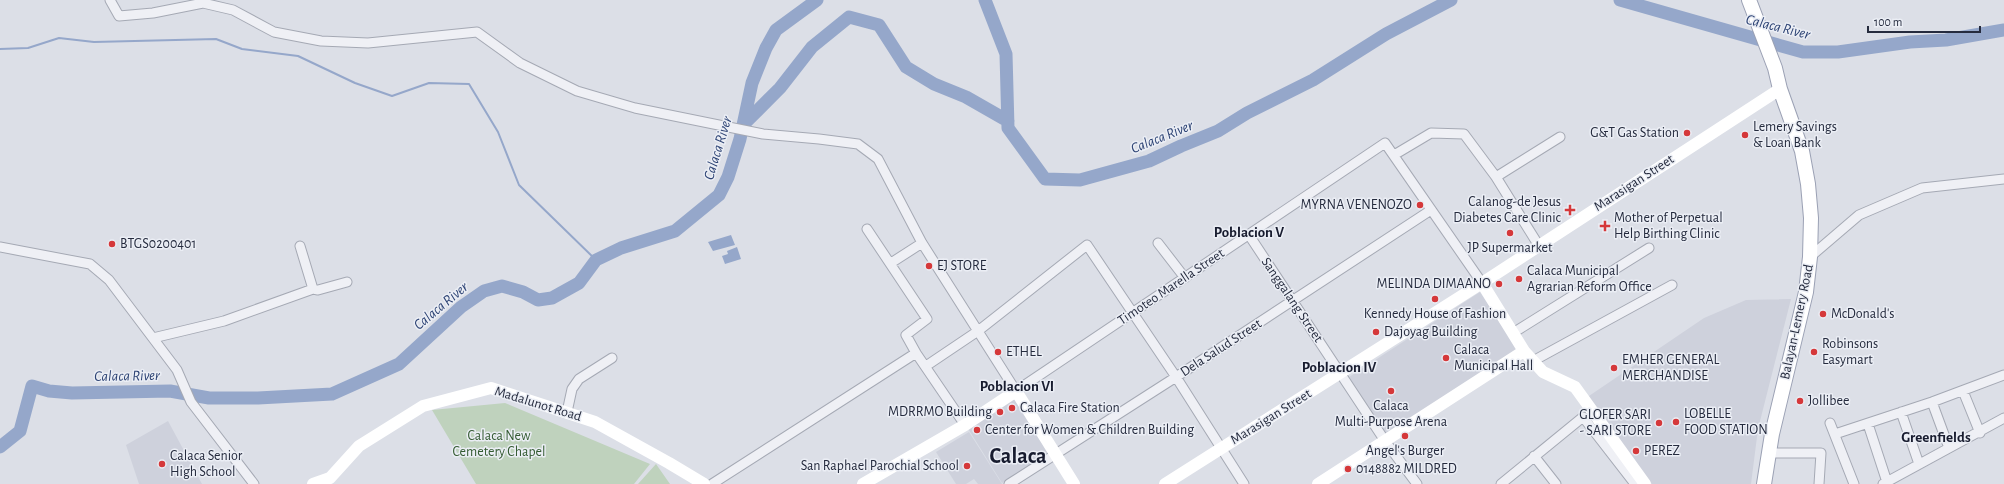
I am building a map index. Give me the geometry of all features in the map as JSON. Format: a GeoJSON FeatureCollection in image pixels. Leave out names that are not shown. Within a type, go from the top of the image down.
{"type":"FeatureCollection","features":[{"type":"Feature","properties":{"kind":"main road","name":"Balayan-Lemery Road"},"geometry":{"type":"LineString","coordinates":[[1750,1],[1775,68],[1780,88],[1802,151],[1808,184],[1811,218],[1810,257],[1806,292],[1768,453],[1764,484]]}},
{"type":"Feature","properties":{"kind":"main road","name":"Marasigan Street"},"geometry":{"type":"LineString","coordinates":[[1164,484],[1482,283],[1780,88]]}},
{"type":"Feature","properties":{"kind":"main road"},"geometry":{"type":"LineString","coordinates":[[1482,283],[1524,352],[1543,372],[1557,380],[1575,387],[1645,484]]}},
{"type":"Feature","properties":{"kind":"main road"},"geometry":{"type":"LineString","coordinates":[[1318,484],[1524,352]]}},
{"type":"Feature","properties":{"kind":"main road","name":"Madalunot Road"},"geometry":{"type":"LineString","coordinates":[[314,484],[330,478],[359,446],[423,406],[491,388],[596,422],[669,462],[704,484]]}},
{"type":"Feature","properties":{"kind":"main road"},"geometry":{"type":"LineString","coordinates":[[863,484],[965,425],[1016,391],[1074,484]]}},
{"type":"Feature","properties":{"kind":"street"},"geometry":{"type":"LineString","coordinates":[[110,0],[119,16],[153,13],[203,3],[234,10],[274,32],[321,41],[368,43],[477,32],[520,63],[577,91],[635,108],[692,121],[723,125],[763,134],[858,144],[878,158],[922,243],[1016,391]]}},
{"type":"Feature","properties":{"kind":"street"},"geometry":{"type":"LineString","coordinates":[[1482,283],[1394,155],[1431,133],[1464,134],[1496,177],[1539,246]]}},
{"type":"Feature","properties":{"kind":"street"},"geometry":{"type":"LineString","coordinates":[[1496,177],[1560,137]]}},
{"type":"Feature","properties":{"kind":"street","name":"Timoteo Marella Street"},"geometry":{"type":"LineString","coordinates":[[1016,391],[1385,143],[1394,155]]}},
{"type":"Feature","properties":{"kind":"street"},"geometry":{"type":"LineString","coordinates":[[1810,257],[1859,215],[1922,188],[2004,179]]}},
{"type":"Feature","properties":{"kind":"street","name":"Dela Salud Street"},"geometry":{"type":"LineString","coordinates":[[1009,484],[1176,377],[1431,210]]}},
{"type":"Feature","properties":{"kind":"street"},"geometry":{"type":"LineString","coordinates":[[866,229],[891,263],[927,320],[906,335],[916,353],[965,425]]}},
{"type":"Feature","properties":{"kind":"street","name":"Sanggalang Street"},"geometry":{"type":"LineString","coordinates":[[1249,235],[1385,440],[1418,484]]}},
{"type":"Feature","properties":{"kind":"street"},"geometry":{"type":"LineString","coordinates":[[891,263],[922,243]]}},
{"type":"Feature","properties":{"kind":"street"},"geometry":{"type":"LineString","coordinates":[[1158,243],[1185,278]]}},
{"type":"Feature","properties":{"kind":"street"},"geometry":{"type":"LineString","coordinates":[[300,246],[313,289]]}},
{"type":"Feature","properties":{"kind":"street"},"geometry":{"type":"LineString","coordinates":[[926,366],[978,331],[1087,246],[1176,377],[1220,449],[1244,484]]}},
{"type":"Feature","properties":{"kind":"street"},"geometry":{"type":"LineString","coordinates":[[0,247],[90,264],[109,280],[177,370],[191,402],[254,484]]}},
{"type":"Feature","properties":{"kind":"street"},"geometry":{"type":"LineString","coordinates":[[1513,333],[1649,248]]}},
{"type":"Feature","properties":{"kind":"street"},"geometry":{"type":"LineString","coordinates":[[153,338],[224,321],[313,289],[318,290],[347,282]]}},
{"type":"Feature","properties":{"kind":"street"},"geometry":{"type":"LineString","coordinates":[[1533,361],[1672,285]]}},
{"type":"Feature","properties":{"kind":"street"},"geometry":{"type":"LineString","coordinates":[[712,484],[916,353]]}},
{"type":"Feature","properties":{"kind":"street"},"geometry":{"type":"LineString","coordinates":[[567,412],[572,389],[579,379],[612,358]]}},
{"type":"Feature","properties":{"kind":"street"},"geometry":{"type":"LineString","coordinates":[[1835,434],[1932,402],[2004,375]]}},
{"type":"Feature","properties":{"kind":"street"},"geometry":{"type":"LineString","coordinates":[[1963,391],[1980,433]]}},
{"type":"Feature","properties":{"kind":"street"},"geometry":{"type":"LineString","coordinates":[[1932,402],[1949,448]]}},
{"type":"Feature","properties":{"kind":"street"},"geometry":{"type":"LineString","coordinates":[[1901,412],[1919,464]]}},
{"type":"Feature","properties":{"kind":"street"},"geometry":{"type":"LineString","coordinates":[[1501,484],[1583,417],[1635,484]]}},
{"type":"Feature","properties":{"kind":"street"},"geometry":{"type":"LineString","coordinates":[[1868,424],[1885,483],[1980,433],[2004,418]]}},
{"type":"Feature","properties":{"kind":"street"},"geometry":{"type":"LineString","coordinates":[[1830,423],[1854,484]]}},
{"type":"Feature","properties":{"kind":"street"},"geometry":{"type":"LineString","coordinates":[[1768,453],[1821,453],[1819,484]]}},
{"type":"Feature","properties":{"kind":"street"},"geometry":{"type":"LineString","coordinates":[[1534,456],[1556,484]]}},
{"type":"Feature","properties":{"kind":"shaded area"},"geometry":{"type":"Polygon","coordinates":[[[1480,292],[1518,350],[1386,434],[1349,377],[1480,292]]]}},
{"type":"Feature","properties":{"kind":"shaded area"},"geometry":{"type":"Polygon","coordinates":[[[1791,299],[1758,429],[1751,484],[1652,484],[1586,398],[1704,318],[1746,300],[1791,299]]]}},
{"type":"Feature","properties":{"kind":"shaded area"},"geometry":{"type":"Polygon","coordinates":[[[1015,397],[1050,452],[1002,483],[967,427],[1015,397]]]}},
{"type":"Feature","properties":{"kind":"shaded area","name":"Calaca Senior High School"},"geometry":{"type":"Polygon","coordinates":[[[168,421],[202,484],[139,484],[126,445],[168,421]]]}},
{"type":"Feature","properties":{"kind":"shaded area","name":"San Raphael Parochial School"},"geometry":{"type":"Polygon","coordinates":[[[969,432],[1002,484],[978,484],[974,479],[966,484],[956,484],[936,452],[969,432]]]}},
{"type":"Feature","properties":{"kind":"green space","name":"Calaca New Cemetery Chapel"},"geometry":{"type":"Polygon","coordinates":[[[505,403],[650,464],[634,484],[476,484],[432,410],[505,403]]]}},
{"type":"Feature","properties":{"kind":"green space"},"geometry":{"type":"Polygon","coordinates":[[[656,464],[670,484],[638,484],[656,464]]]}},
{"type":"Feature","properties":{"kind":"water"},"geometry":{"type":"Polygon","coordinates":[[[731,235],[735,245],[713,251],[708,242],[731,235]]]}},
{"type":"Feature","properties":{"kind":"water"},"geometry":{"type":"Polygon","coordinates":[[[737,247],[741,259],[725,264],[722,256],[728,254],[727,251],[737,247]]]}},
{"type":"Feature","properties":{"kind":"waterway","name":"Calaca River"},"geometry":{"type":"LineString","coordinates":[[0,447],[20,431],[32,386],[49,391],[72,393],[170,391],[209,398],[258,398],[332,394],[399,364],[461,307],[484,291],[502,286],[523,292],[538,300],[552,298],[579,283],[596,260],[621,248],[675,231],[719,195],[728,177],[740,139],[752,83],[766,48],[776,30],[817,0]]}},
{"type":"Feature","properties":{"kind":"waterway","name":"Calaca River"},"geometry":{"type":"LineString","coordinates":[[985,0],[1006,54],[1008,128],[1045,179],[1080,180],[1149,161],[1218,131],[1247,113],[1313,80],[1386,34],[1451,0]]}},
{"type":"Feature","properties":{"kind":"waterway","name":"Calaca River"},"geometry":{"type":"LineString","coordinates":[[1620,0],[1803,52],[1838,52],[1910,42],[1946,40],[2004,30]]}},
{"type":"Feature","properties":{"kind":"waterway"},"geometry":{"type":"LineString","coordinates":[[743,125],[780,88],[812,47],[849,17],[879,25],[906,67],[934,84],[966,97],[1008,121]]}},
{"type":"Feature","properties":{"kind":"waterway"},"geometry":{"type":"LineString","coordinates":[[0,49],[28,48],[59,38],[94,42],[216,39],[242,49],[298,56],[355,83],[392,96],[429,83],[469,84],[498,132],[519,185],[596,260]]}},
{"type":"Feature","properties":{"kind":"place","name":"G&T Gas Station"},"geometry":{"type":"Point","coordinates":[1687,133]}},
{"type":"Feature","properties":{"kind":"place","name":"Lemery Savings & Loan Bank"},"geometry":{"type":"Point","coordinates":[1745,135]}},
{"type":"Feature","properties":{"kind":"place","name":"MYRNA VENENOZO"},"geometry":{"type":"Point","coordinates":[1420,205]}},
{"type":"Feature","properties":{"kind":"place","name":"Calanog-de Jesus Diabetes Care Clinic"},"geometry":{"type":"Point","coordinates":[1570,210]}},
{"type":"Feature","properties":{"kind":"place","name":"Mother of Perpetual Help Birthing Clinic"},"geometry":{"type":"Point","coordinates":[1605,226]}},
{"type":"Feature","properties":{"kind":"place","name":"JP Supermarket"},"geometry":{"type":"Point","coordinates":[1510,233]}},
{"type":"Feature","properties":{"kind":"place","name":"BTGS0200401"},"geometry":{"type":"Point","coordinates":[112,244]}},
{"type":"Feature","properties":{"kind":"place","name":"EJ STORE"},"geometry":{"type":"Point","coordinates":[929,266]}},
{"type":"Feature","properties":{"kind":"place","name":"Calaca Municipal Agrarian Reform Office"},"geometry":{"type":"Point","coordinates":[1519,279]}},
{"type":"Feature","properties":{"kind":"place","name":"MELINDA DIMAANO"},"geometry":{"type":"Point","coordinates":[1499,284]}},
{"type":"Feature","properties":{"kind":"place","name":"Kennedy House of Fashion"},"geometry":{"type":"Point","coordinates":[1435,299]}},
{"type":"Feature","properties":{"kind":"place","name":"McDonald's"},"geometry":{"type":"Point","coordinates":[1823,314]}},
{"type":"Feature","properties":{"kind":"place","name":"Dajoyag Building"},"geometry":{"type":"Point","coordinates":[1376,332]}},
{"type":"Feature","properties":{"kind":"place","name":"ETHEL"},"geometry":{"type":"Point","coordinates":[998,352]}},
{"type":"Feature","properties":{"kind":"place","name":"Robinsons Easymart"},"geometry":{"type":"Point","coordinates":[1814,352]}},
{"type":"Feature","properties":{"kind":"place","name":"Calaca Municipal Hall"},"geometry":{"type":"Point","coordinates":[1446,358]}},
{"type":"Feature","properties":{"kind":"place","name":"EMHER GENERAL MERCHANDISE"},"geometry":{"type":"Point","coordinates":[1614,368]}},
{"type":"Feature","properties":{"kind":"place","name":"Calaca Multi-Purpose Arena"},"geometry":{"type":"Point","coordinates":[1391,391]}},
{"type":"Feature","properties":{"kind":"place","name":"Jollibee"},"geometry":{"type":"Point","coordinates":[1800,401]}},
{"type":"Feature","properties":{"kind":"place","name":"Calaca Fire Station"},"geometry":{"type":"Point","coordinates":[1012,408]}},
{"type":"Feature","properties":{"kind":"place","name":"MDRRMO Building"},"geometry":{"type":"Point","coordinates":[1000,412]}},
{"type":"Feature","properties":{"kind":"place","name":"LOBELLE FOOD STATION"},"geometry":{"type":"Point","coordinates":[1676,422]}},
{"type":"Feature","properties":{"kind":"place","name":"GLOFER SARI - SARI STORE"},"geometry":{"type":"Point","coordinates":[1659,423]}},
{"type":"Feature","properties":{"kind":"place","name":"Center for Women & Children Building"},"geometry":{"type":"Point","coordinates":[977,430]}},
{"type":"Feature","properties":{"kind":"place","name":"Angel's Burger"},"geometry":{"type":"Point","coordinates":[1405,436]}},
{"type":"Feature","properties":{"kind":"place","name":"PEREZ"},"geometry":{"type":"Point","coordinates":[1636,451]}},
{"type":"Feature","properties":{"kind":"place","name":"Calaca Senior High School"},"geometry":{"type":"Point","coordinates":[162,464]}},
{"type":"Feature","properties":{"kind":"place","name":"San Raphael Parochial School"},"geometry":{"type":"Point","coordinates":[967,466]}},
{"type":"Feature","properties":{"kind":"place","name":"0148882 MILDRED"},"geometry":{"type":"Point","coordinates":[1348,469]}},
{"type":"Feature","properties":{"kind":"district","name":"Poblacion V"},"geometry":{"type":"Point","coordinates":[1249,232]}},
{"type":"Feature","properties":{"kind":"district","name":"Poblacion IV"},"geometry":{"type":"Point","coordinates":[1339,367]}},
{"type":"Feature","properties":{"kind":"district","name":"Poblacion VI"},"geometry":{"type":"Point","coordinates":[1017,386]}},
{"type":"Feature","properties":{"kind":"district","name":"Greenfields"},"geometry":{"type":"Point","coordinates":[1936,437]}},
{"type":"Feature","properties":{"kind":"district","name":"Calaca"},"geometry":{"type":"Point","coordinates":[1018,456]}}]}
